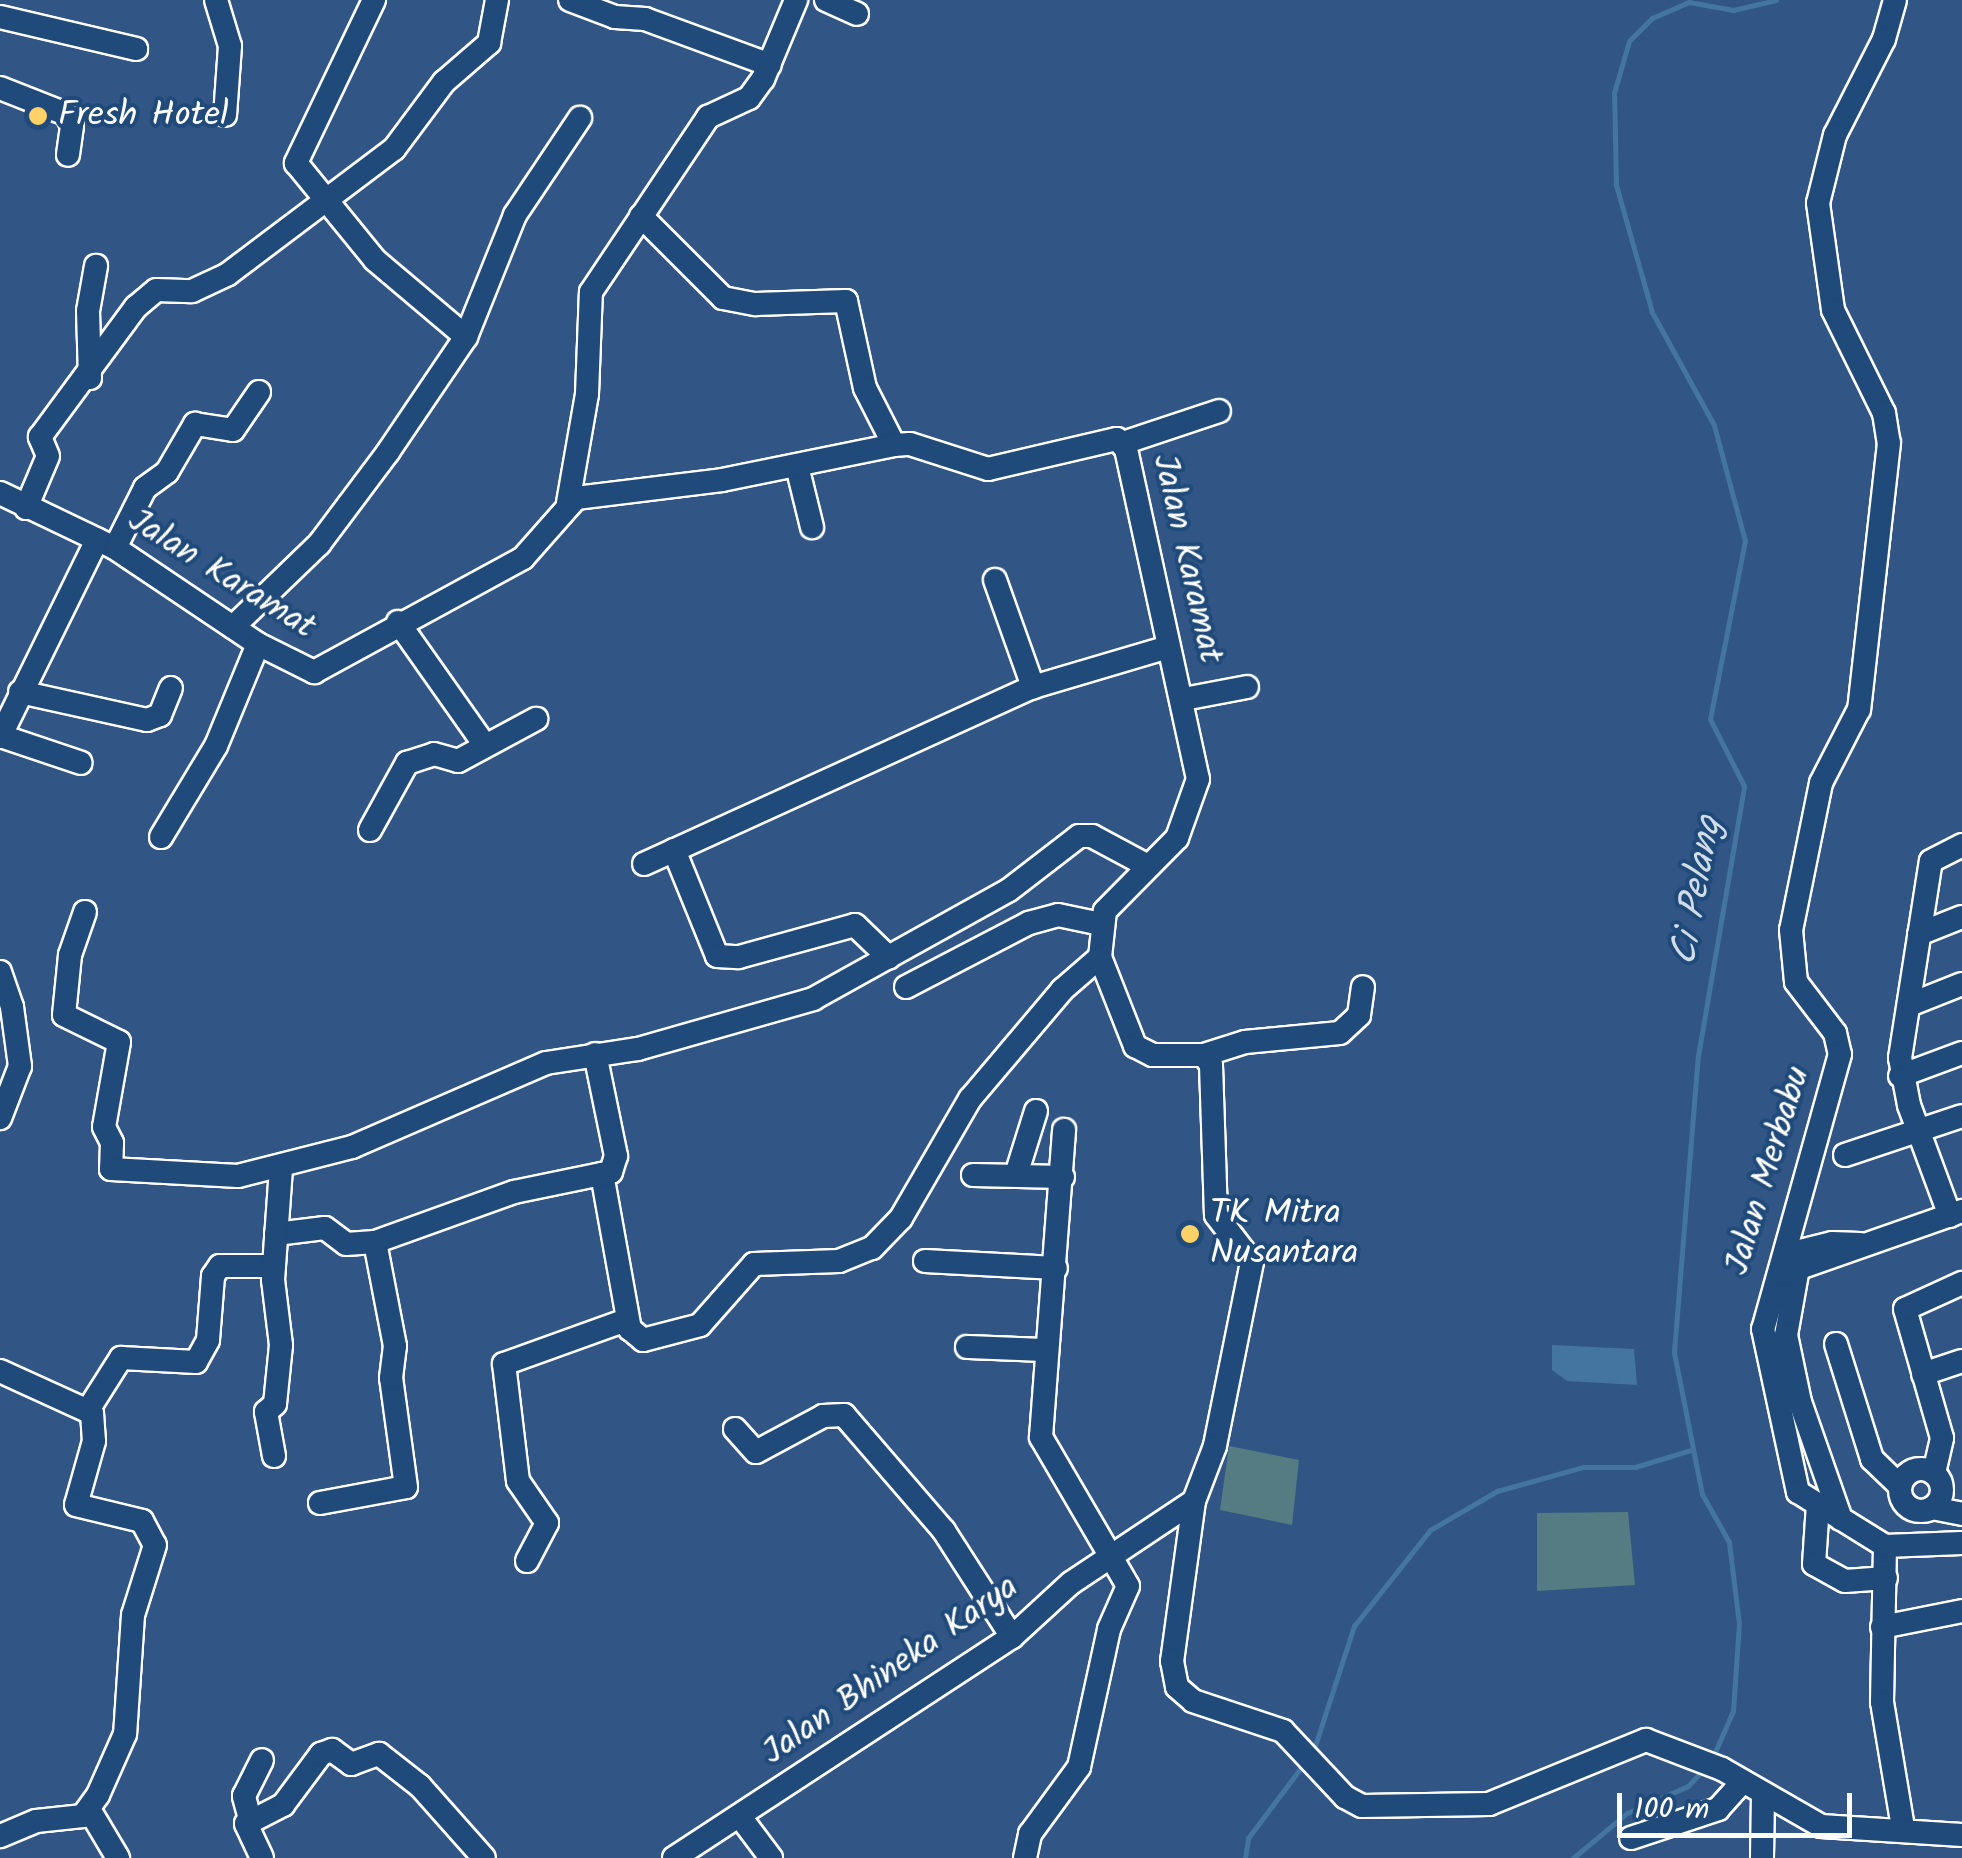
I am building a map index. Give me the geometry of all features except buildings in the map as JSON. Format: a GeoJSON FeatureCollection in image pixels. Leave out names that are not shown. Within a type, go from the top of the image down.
{"type":"FeatureCollection","features":[{"type":"Feature","properties":{"kind":"street"},"geometry":{"type":"LineString","coordinates":[[216,0],[230,46],[225,115]]}},
{"type":"Feature","properties":{"kind":"street"},"geometry":{"type":"LineString","coordinates":[[374,0],[297,156],[301,173],[374,260],[466,338]]}},
{"type":"Feature","properties":{"kind":"street"},"geometry":{"type":"LineString","coordinates":[[26,508],[48,460],[40,437],[90,378],[152,291],[174,294],[211,284],[394,149],[444,82],[482,52],[494,32],[497,0]]}},
{"type":"Feature","properties":{"kind":"street"},"geometry":{"type":"LineString","coordinates":[[570,0],[616,17],[648,10],[770,65]]}},
{"type":"Feature","properties":{"kind":"street"},"geometry":{"type":"LineString","coordinates":[[568,503],[587,394],[589,300],[708,117],[750,98],[770,65],[796,0]]}},
{"type":"Feature","properties":{"kind":"street"},"geometry":{"type":"LineString","coordinates":[[826,0],[858,14]]}},
{"type":"Feature","properties":{"kind":"street","name":"Jalan Merbabu"},"geometry":{"type":"LineString","coordinates":[[1885,1546],[1818,1504],[1794,1484],[1764,1344],[1840,1054],[1835,1033],[1796,982],[1791,930],[1821,783],[1859,709],[1888,443],[1884,413],[1833,310],[1818,203],[1834,135],[1884,39],[1895,0]]}},
{"type":"Feature","properties":{"kind":"street"},"geometry":{"type":"LineString","coordinates":[[0,17],[136,49]]}},
{"type":"Feature","properties":{"kind":"street"},"geometry":{"type":"LineString","coordinates":[[0,88],[66,114],[72,126],[68,155]]}},
{"type":"Feature","properties":{"kind":"street"},"geometry":{"type":"LineString","coordinates":[[233,627],[330,531],[466,338],[515,214],[580,118]]}},
{"type":"Feature","properties":{"kind":"street"},"geometry":{"type":"LineString","coordinates":[[641,216],[713,291],[733,302],[846,301],[864,388],[894,445]]}},
{"type":"Feature","properties":{"kind":"street"},"geometry":{"type":"LineString","coordinates":[[90,378],[88,312],[96,266]]}},
{"type":"Feature","properties":{"kind":"street"},"geometry":{"type":"LineString","coordinates":[[81,763],[0,737],[20,692],[106,544],[145,488],[167,472],[195,424],[234,430],[259,392]]}},
{"type":"Feature","properties":{"kind":"street"},"geometry":{"type":"LineString","coordinates":[[1123,443],[1219,411]]}},
{"type":"Feature","properties":{"kind":"street","name":"Jalan Karamat"},"geometry":{"type":"LineString","coordinates":[[0,492],[106,544],[258,644],[314,672],[398,622],[523,558],[568,503],[797,466],[894,445],[910,444],[988,469],[1102,438],[1123,443],[1164,648],[1184,699],[1196,794],[1177,838],[1114,895],[1101,924]]}},
{"type":"Feature","properties":{"kind":"street"},"geometry":{"type":"LineString","coordinates":[[797,466],[812,527]]}},
{"type":"Feature","properties":{"kind":"street"},"geometry":{"type":"LineString","coordinates":[[994,580],[1033,687]]}},
{"type":"Feature","properties":{"kind":"street"},"geometry":{"type":"LineString","coordinates":[[398,622],[484,744]]}},
{"type":"Feature","properties":{"kind":"street"},"geometry":{"type":"LineString","coordinates":[[161,837],[216,746],[258,644]]}},
{"type":"Feature","properties":{"kind":"street"},"geometry":{"type":"LineString","coordinates":[[644,864],[1033,687],[1164,648]]}},
{"type":"Feature","properties":{"kind":"street"},"geometry":{"type":"LineString","coordinates":[[1184,699],[1247,687]]}},
{"type":"Feature","properties":{"kind":"street"},"geometry":{"type":"LineString","coordinates":[[20,692],[147,720],[160,715],[171,688]]}},
{"type":"Feature","properties":{"kind":"street"},"geometry":{"type":"LineString","coordinates":[[370,830],[408,764],[434,754],[458,761],[536,719]]}},
{"type":"Feature","properties":{"kind":"street"},"geometry":{"type":"LineString","coordinates":[[85,912],[70,955],[64,1015],[119,1042],[104,1126],[112,1143],[111,1169],[238,1176],[281,1170],[389,1132],[505,1076],[779,1011],[890,958],[1009,890],[1079,836],[1092,836],[1148,866]]}},
{"type":"Feature","properties":{"kind":"street"},"geometry":{"type":"LineString","coordinates":[[1842,1519],[1791,1368],[1786,1335],[1787,1264],[1832,1243],[1866,1245],[1956,1213],[1918,1132],[1900,1076],[1931,861],[1962,846]]}},
{"type":"Feature","properties":{"kind":"street"},"geometry":{"type":"LineString","coordinates":[[674,850],[717,956],[739,957],[855,925],[890,958]]}},
{"type":"Feature","properties":{"kind":"street"},"geometry":{"type":"LineString","coordinates":[[906,987],[1030,923],[1058,915],[1101,924],[1100,958],[1135,1046],[1153,1056],[1204,1055],[1245,1042],[1340,1033],[1358,1015],[1362,987]]}},
{"type":"Feature","properties":{"kind":"street"},"geometry":{"type":"LineString","coordinates":[[1919,934],[1962,917]]}},
{"type":"Feature","properties":{"kind":"street"},"geometry":{"type":"LineString","coordinates":[[602,1174],[626,1320],[644,1340],[700,1326],[754,1264],[839,1261],[872,1248],[901,1218],[970,1099],[1062,990],[1100,958]]}},
{"type":"Feature","properties":{"kind":"street"},"geometry":{"type":"LineString","coordinates":[[0,972],[12,1007],[20,1066],[0,1118]]}},
{"type":"Feature","properties":{"kind":"street"},"geometry":{"type":"LineString","coordinates":[[1909,1005],[1962,984]]}},
{"type":"Feature","properties":{"kind":"street"},"geometry":{"type":"LineString","coordinates":[[1900,1076],[1962,1053]]}},
{"type":"Feature","properties":{"kind":"street"},"geometry":{"type":"LineString","coordinates":[[276,1234],[325,1228],[346,1244],[375,1242],[514,1192],[602,1174],[617,1164],[595,1054]]}},
{"type":"Feature","properties":{"kind":"street"},"geometry":{"type":"LineString","coordinates":[[1204,1055],[1214,1076],[1217,1222],[1248,1249],[1252,1262],[1215,1446],[1194,1501],[1174,1680],[1192,1700],[1268,1722],[1362,1806],[1436,1810],[1518,1796],[1636,1740],[1722,1769],[1821,1826],[1903,1827],[1962,1835]]}},
{"type":"Feature","properties":{"kind":"street"},"geometry":{"type":"LineString","coordinates":[[1016,1176],[1036,1111]]}},
{"type":"Feature","properties":{"kind":"street"},"geometry":{"type":"LineString","coordinates":[[1845,1155],[1962,1116]]}},
{"type":"Feature","properties":{"kind":"street"},"geometry":{"type":"LineString","coordinates":[[1025,1858],[1030,1834],[1058,1803],[1084,1753],[1109,1629],[1128,1586],[1046,1453],[1042,1388],[1056,1268],[1064,1130]]}},
{"type":"Feature","properties":{"kind":"street"},"geometry":{"type":"LineString","coordinates":[[274,1456],[266,1412],[275,1404],[281,1344],[274,1266],[281,1170]]}},
{"type":"Feature","properties":{"kind":"street"},"geometry":{"type":"LineString","coordinates":[[973,1175],[1063,1177]]}},
{"type":"Feature","properties":{"kind":"street"},"geometry":{"type":"LineString","coordinates":[[320,1502],[406,1487],[391,1378],[395,1346],[375,1242]]}},
{"type":"Feature","properties":{"kind":"street"},"geometry":{"type":"LineString","coordinates":[[924,1261],[1056,1268]]}},
{"type":"Feature","properties":{"kind":"street"},"geometry":{"type":"LineString","coordinates":[[90,1811],[124,1734],[133,1615],[155,1545],[142,1520],[76,1505],[94,1441],[88,1410],[121,1358],[196,1362],[208,1340],[213,1276],[220,1266],[274,1266]]}},
{"type":"Feature","properties":{"kind":"street"},"geometry":{"type":"LineString","coordinates":[[1914,1501],[1942,1495],[1934,1473],[1952,1435],[1923,1374],[1906,1309],[1962,1284]]}},
{"type":"Feature","properties":{"kind":"street"},"geometry":{"type":"LineString","coordinates":[[527,1561],[548,1523],[518,1481],[504,1364],[626,1320]]}},
{"type":"Feature","properties":{"kind":"street"},"geometry":{"type":"LineString","coordinates":[[1836,1344],[1872,1458],[1914,1501],[1962,1514]]}},
{"type":"Feature","properties":{"kind":"street"},"geometry":{"type":"LineString","coordinates":[[967,1347],[1045,1350]]}},
{"type":"Feature","properties":{"kind":"street"},"geometry":{"type":"LineString","coordinates":[[1013,1349],[1042,1388]]}},
{"type":"Feature","properties":{"kind":"street"},"geometry":{"type":"LineString","coordinates":[[1923,1374],[1962,1360]]}},
{"type":"Feature","properties":{"kind":"street"},"geometry":{"type":"LineString","coordinates":[[0,1371],[88,1410]]}},
{"type":"Feature","properties":{"kind":"street"},"geometry":{"type":"LineString","coordinates":[[736,1430],[756,1452],[824,1416],[844,1415],[944,1531],[1012,1637]]}},
{"type":"Feature","properties":{"kind":"street"},"geometry":{"type":"LineString","coordinates":[[1903,1827],[1886,1742],[1882,1627],[1885,1546],[1914,1501],[1910,1472],[1934,1473]]}},
{"type":"Feature","properties":{"kind":"street","name":"Jalan Bhineka Karya"},"geometry":{"type":"LineString","coordinates":[[674,1858],[1012,1637],[1111,1555],[1194,1501]]}},
{"type":"Feature","properties":{"kind":"street"},"geometry":{"type":"LineString","coordinates":[[1818,1504],[1814,1564],[1845,1581],[1886,1578]]}},
{"type":"Feature","properties":{"kind":"street"},"geometry":{"type":"LineString","coordinates":[[1885,1546],[1962,1543]]}},
{"type":"Feature","properties":{"kind":"street"},"geometry":{"type":"LineString","coordinates":[[1882,1627],[1962,1611]]}},
{"type":"Feature","properties":{"kind":"street"},"geometry":{"type":"LineString","coordinates":[[250,1819],[283,1805],[321,1754],[332,1750],[351,1764],[375,1752],[420,1786],[484,1858]]}},
{"type":"Feature","properties":{"kind":"street"},"geometry":{"type":"LineString","coordinates":[[262,1760],[244,1796],[250,1819],[246,1831],[262,1858]]}},
{"type":"Feature","properties":{"kind":"street"},"geometry":{"type":"LineString","coordinates":[[1631,1838],[1718,1809],[1742,1782]]}},
{"type":"Feature","properties":{"kind":"street"},"geometry":{"type":"LineString","coordinates":[[1762,1858],[1763,1794]]}},
{"type":"Feature","properties":{"kind":"street"},"geometry":{"type":"LineString","coordinates":[[0,1836],[90,1811]]}},
{"type":"Feature","properties":{"kind":"street"},"geometry":{"type":"LineString","coordinates":[[90,1811],[118,1858]]}},
{"type":"Feature","properties":{"kind":"street"},"geometry":{"type":"LineString","coordinates":[[740,1818],[772,1858]]}},
{"type":"Feature","properties":{"kind":"green space"},"geometry":{"type":"Polygon","coordinates":[[[1229,1446],[1299,1460],[1292,1525],[1220,1510],[1229,1446]]]}},
{"type":"Feature","properties":{"kind":"green space"},"geometry":{"type":"Polygon","coordinates":[[[1628,1512],[1635,1585],[1537,1591],[1537,1513],[1628,1512]]]}},
{"type":"Feature","properties":{"kind":"water"},"geometry":{"type":"Polygon","coordinates":[[[1552,1345],[1634,1349],[1637,1385],[1567,1381],[1552,1370],[1552,1345]]]}},
{"type":"Feature","properties":{"kind":"waterway","name":"Ci Pelang"},"geometry":{"type":"LineString","coordinates":[[1712,1759],[1733,1711],[1739,1624],[1729,1542],[1702,1494],[1674,1352],[1698,1056],[1744,786],[1710,719],[1745,541],[1714,425],[1652,312],[1616,185],[1614,93],[1629,41],[1652,18],[1689,2],[1733,10],[1776,0]]}},
{"type":"Feature","properties":{"kind":"waterway"},"geometry":{"type":"LineString","coordinates":[[1313,1752],[1354,1626],[1430,1530],[1497,1491],[1583,1467],[1635,1467],[1691,1450]]}},
{"type":"Feature","properties":{"kind":"waterway"},"geometry":{"type":"LineString","coordinates":[[1245,1858],[1248,1838],[1303,1765]]}},
{"type":"Feature","properties":{"kind":"waterway","name":"Ci Pelang"},"geometry":{"type":"LineString","coordinates":[[1573,1858],[1627,1813],[1688,1786],[1705,1768]]}},
{"type":"Feature","properties":{"kind":"place","name":"Fresh Hotel"},"geometry":{"type":"Point","coordinates":[38,116]}},
{"type":"Feature","properties":{"kind":"place","name":"TK Mitra Nusantara"},"geometry":{"type":"Point","coordinates":[1190,1234]}}]}
